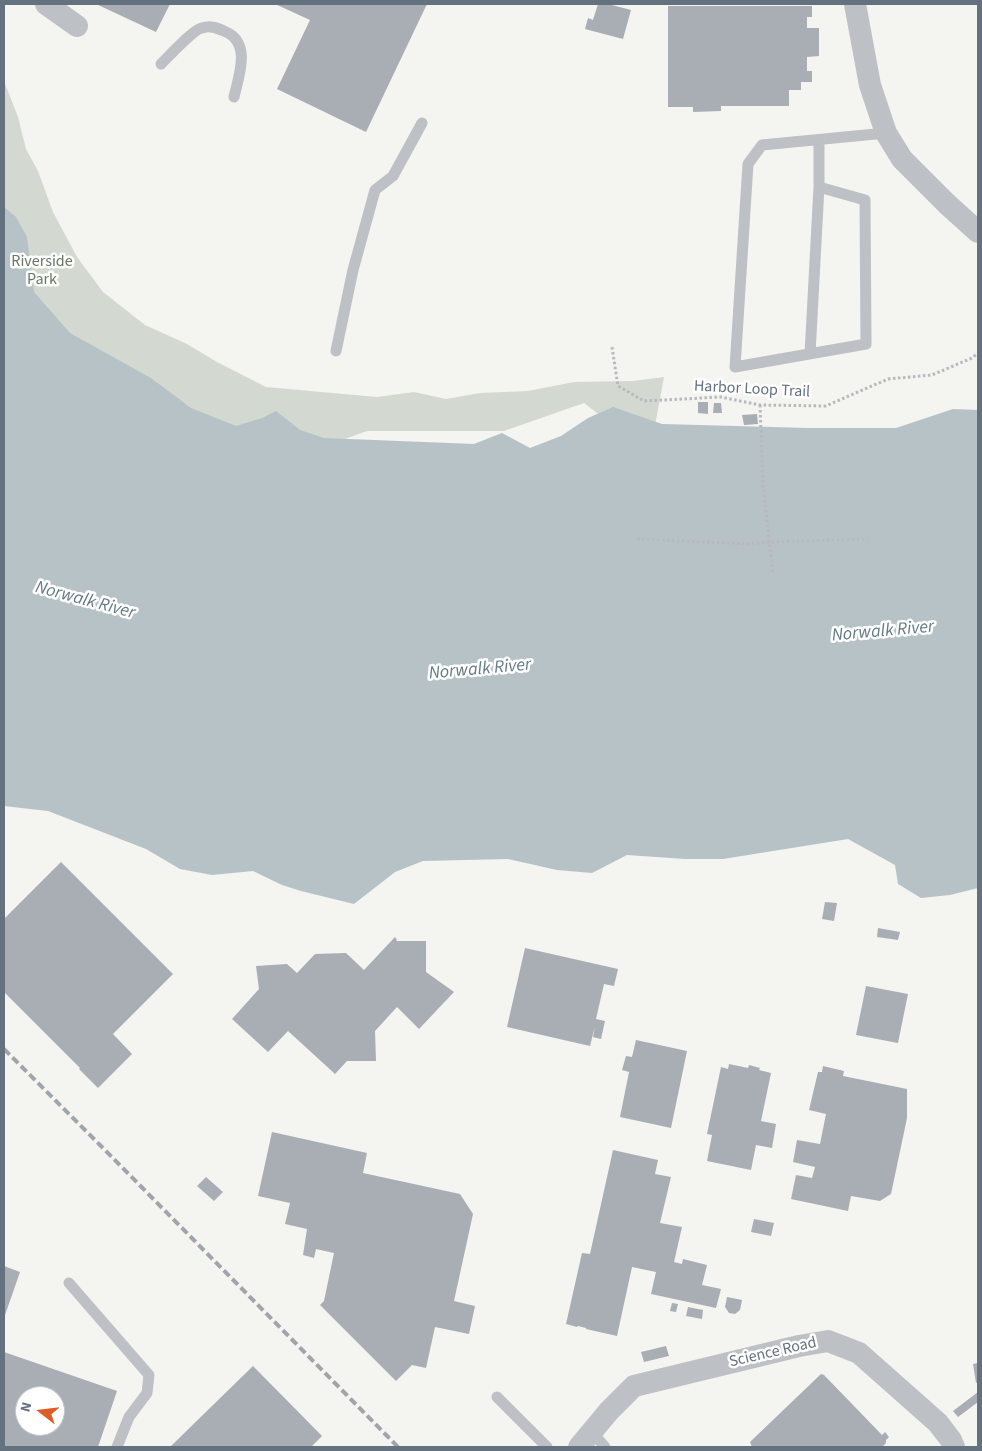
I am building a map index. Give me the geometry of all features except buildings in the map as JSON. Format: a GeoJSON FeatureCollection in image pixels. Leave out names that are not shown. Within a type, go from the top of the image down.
{"type":"FeatureCollection","features":[{"type":"Feature","properties":{"kind":"street"},"geometry":{"type":"LineString","coordinates":[[46,4],[77,26]]}},
{"type":"Feature","properties":{"kind":"street"},"geometry":{"type":"LineString","coordinates":[[855,4],[870,85],[886,133],[902,159],[978,232]]}},
{"type":"Feature","properties":{"kind":"street","name":"Science Road"},"geometry":{"type":"LineString","coordinates":[[592,1442],[609,1411],[634,1386],[799,1346],[828,1341],[859,1353],[938,1423],[954,1447]]}},
{"type":"Feature","properties":{"kind":"lane"},"geometry":{"type":"LineString","coordinates":[[161,64],[200,28],[213,27],[232,34],[240,44],[242,63],[234,97]]}},
{"type":"Feature","properties":{"kind":"lane"},"geometry":{"type":"LineString","coordinates":[[336,351],[353,270],[375,190],[393,176],[422,123]]}},
{"type":"Feature","properties":{"kind":"lane"},"geometry":{"type":"LineString","coordinates":[[819,187],[865,200],[866,344],[735,368],[748,164],[762,145],[886,133]]}},
{"type":"Feature","properties":{"kind":"lane"},"geometry":{"type":"LineString","coordinates":[[810,354],[819,187],[819,140]]}},
{"type":"Feature","properties":{"kind":"lane"},"geometry":{"type":"LineString","coordinates":[[69,1283],[149,1375],[147,1393],[129,1417],[117,1447]]}},
{"type":"Feature","properties":{"kind":"lane"},"geometry":{"type":"LineString","coordinates":[[497,1397],[547,1447]]}},
{"type":"Feature","properties":{"kind":"path","name":"Harbor Loop Trail"},"geometry":{"type":"LineString","coordinates":[[612,347],[618,386],[644,401],[721,397],[760,405],[826,406],[888,379],[932,375],[972,358],[978,353]]}},
{"type":"Feature","properties":{"kind":"path"},"geometry":{"type":"LineString","coordinates":[[760,405],[763,486],[772,574]]}},
{"type":"Feature","properties":{"kind":"path"},"geometry":{"type":"LineString","coordinates":[[637,539],[750,544],[868,538]]}},
{"type":"Feature","properties":{"kind":"green space","name":"Riverside Park"},"geometry":{"type":"Polygon","coordinates":[[[4,81],[18,117],[26,149],[38,171],[53,212],[77,257],[103,292],[145,325],[187,344],[266,387],[377,397],[414,392],[446,399],[480,393],[528,391],[574,382],[633,381],[664,377],[654,431],[616,425],[584,403],[504,431],[367,431],[314,450],[122,393],[4,288],[4,81]]]}},
{"type":"Feature","properties":{"kind":"water","name":"Norwalk River"},"geometry":{"type":"Polygon","coordinates":[[[4,207],[16,217],[27,237],[34,292],[70,333],[151,378],[191,408],[236,426],[262,418],[276,411],[300,430],[324,438],[474,444],[502,433],[530,448],[561,436],[588,418],[613,407],[662,424],[808,428],[896,428],[953,409],[978,410],[978,888],[950,895],[921,898],[898,884],[895,865],[848,839],[723,859],[685,859],[627,855],[592,873],[557,870],[508,859],[423,861],[395,872],[354,904],[282,885],[253,871],[212,875],[180,869],[146,849],[48,811],[4,806],[4,207]]]}},
{"type":"Feature","properties":{"kind":"railway"},"geometry":{"type":"LineString","coordinates":[[4,1049],[398,1447]]}}]}
